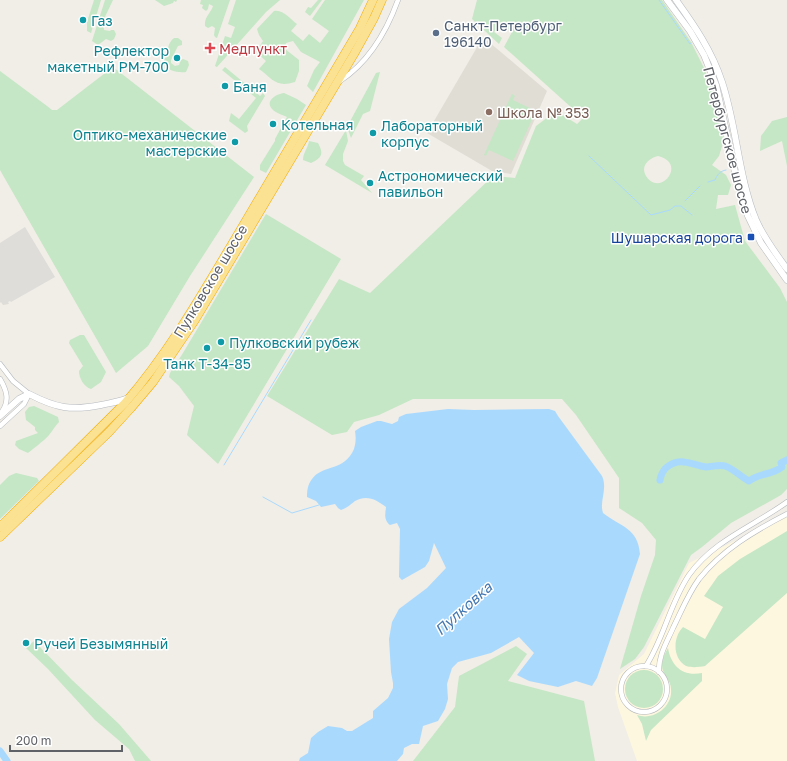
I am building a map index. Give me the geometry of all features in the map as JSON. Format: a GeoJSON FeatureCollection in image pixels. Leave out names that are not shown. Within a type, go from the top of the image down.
{"type":"FeatureCollection","features":[{"type":"Feature","properties":{"kind":"highway","name":"Пулковское шоссе"},"geometry":{"type":"LineString","coordinates":[[0,526],[129,397],[155,367],[177,335],[266,180],[360,28],[373,0]]}},
{"type":"Feature","properties":{"kind":"highway","name":"Пулковское шоссе"},"geometry":{"type":"LineString","coordinates":[[0,537],[109,432],[152,382],[195,320],[374,18],[382,0]]}},
{"type":"Feature","properties":{"kind":"main road","name":"Петербургское шоссе"},"geometry":{"type":"LineString","coordinates":[[667,0],[694,37],[711,72],[721,105],[732,163],[745,208],[756,234],[779,264],[787,269]]}},
{"type":"Feature","properties":{"kind":"main road","name":"Петербургское шоссе"},"geometry":{"type":"LineString","coordinates":[[676,0],[699,33],[717,69],[727,101],[739,161],[751,206],[787,280]]}},
{"type":"Feature","properties":{"kind":"main road"},"geometry":{"type":"LineString","coordinates":[[0,415],[19,399],[29,394],[54,405],[73,409],[117,402],[129,397]]}},
{"type":"Feature","properties":{"kind":"street","name":"Пулковское шоссе"},"geometry":{"type":"LineString","coordinates":[[336,83],[350,73],[372,52],[392,15],[398,0]]}},
{"type":"Feature","properties":{"kind":"street"},"geometry":{"type":"LineString","coordinates":[[0,364],[13,381],[29,394],[24,404],[0,426]]}},
{"type":"Feature","properties":{"kind":"street"},"geometry":{"type":"LineString","coordinates":[[0,379],[6,390],[7,397],[6,403],[0,415]]}},
{"type":"Feature","properties":{"kind":"street"},"geometry":{"type":"LineString","coordinates":[[646,666],[689,575],[707,555],[722,543],[787,502]]}},
{"type":"Feature","properties":{"kind":"street"},"geometry":{"type":"LineString","coordinates":[[659,672],[658,665],[668,639],[698,580],[727,550],[741,540],[787,514]]}},
{"type":"Feature","properties":{"kind":"street"},"geometry":{"type":"LineString","coordinates":[[646,666],[659,672],[664,678],[667,686],[667,694],[664,702],[658,708],[650,712],[636,711],[624,700],[622,693],[622,684],[626,675],[638,667],[646,666]]}},
{"type":"Feature","properties":{"kind":"shaded area","name":"Школа № 353"},"geometry":{"type":"Polygon","coordinates":[[[483,37],[547,91],[511,174],[492,171],[427,133],[483,37]]]}},
{"type":"Feature","properties":{"kind":"shaded area"},"geometry":{"type":"Polygon","coordinates":[[[25,227],[55,277],[11,302],[8,302],[9,304],[3,305],[1,302],[0,303],[0,243],[25,227]]]}},
{"type":"Feature","properties":{"kind":"shaded area"},"geometry":{"type":"Polygon","coordinates":[[[787,516],[787,761],[637,761],[618,707],[615,693],[619,675],[644,654],[689,563],[787,516]]]}},
{"type":"Feature","properties":{"kind":"green space"},"geometry":{"type":"Polygon","coordinates":[[[94,0],[101,0],[91,33],[87,31],[87,22],[94,0]]]}},
{"type":"Feature","properties":{"kind":"green space"},"geometry":{"type":"Polygon","coordinates":[[[105,0],[113,0],[103,21],[104,30],[114,30],[116,34],[114,39],[111,41],[106,39],[98,45],[92,41],[105,0]]]}},
{"type":"Feature","properties":{"kind":"green space"},"geometry":{"type":"Polygon","coordinates":[[[155,0],[177,0],[176,2],[174,1],[173,3],[164,6],[155,0]]]}},
{"type":"Feature","properties":{"kind":"green space"},"geometry":{"type":"Polygon","coordinates":[[[201,0],[230,0],[217,38],[214,35],[215,28],[212,26],[208,28],[205,26],[206,20],[213,6],[209,4],[206,11],[202,8],[203,5],[200,4],[201,0]]]}},
{"type":"Feature","properties":{"kind":"green space"},"geometry":{"type":"Polygon","coordinates":[[[236,0],[280,0],[266,12],[217,67],[215,66],[225,36],[231,38],[235,27],[228,24],[236,0]]]}},
{"type":"Feature","properties":{"kind":"green space"},"geometry":{"type":"Polygon","coordinates":[[[318,0],[322,0],[310,16],[305,12],[308,7],[311,8],[318,0]]]}},
{"type":"Feature","properties":{"kind":"green space"},"geometry":{"type":"Polygon","coordinates":[[[325,0],[364,0],[313,92],[307,86],[314,70],[320,62],[301,52],[293,41],[286,43],[285,49],[299,60],[299,71],[295,82],[283,84],[275,82],[259,69],[266,61],[256,52],[263,41],[257,29],[274,11],[280,11],[297,24],[291,31],[303,41],[309,34],[320,43],[329,31],[312,19],[325,0]]]}},
{"type":"Feature","properties":{"kind":"green space"},"geometry":{"type":"Polygon","coordinates":[[[477,0],[662,0],[691,42],[704,68],[713,92],[722,129],[723,143],[719,156],[712,165],[726,175],[731,185],[728,195],[718,195],[716,209],[735,205],[745,241],[780,288],[787,302],[787,489],[781,495],[731,523],[691,555],[644,647],[635,659],[620,669],[641,596],[655,555],[656,540],[642,523],[619,508],[619,478],[576,415],[562,399],[413,399],[379,415],[354,422],[347,432],[332,435],[267,396],[339,279],[370,293],[493,176],[515,178],[536,126],[556,111],[577,124],[583,118],[504,47],[512,32],[501,23],[494,32],[502,38],[499,44],[472,19],[477,0]],[[658,156],[646,163],[644,172],[652,182],[658,183],[664,181],[668,177],[671,171],[671,165],[667,160],[658,156]]]}},
{"type":"Feature","properties":{"kind":"green space"},"geometry":{"type":"Polygon","coordinates":[[[174,38],[178,38],[182,41],[182,45],[178,46],[171,63],[175,66],[179,65],[183,59],[188,61],[189,65],[186,72],[173,71],[165,65],[164,61],[168,47],[174,38]]]}},
{"type":"Feature","properties":{"kind":"green space"},"geometry":{"type":"Polygon","coordinates":[[[113,67],[254,177],[190,276],[148,346],[116,373],[0,170],[0,71],[52,110],[57,110],[113,67]]]}},
{"type":"Feature","properties":{"kind":"green space"},"geometry":{"type":"Polygon","coordinates":[[[225,67],[260,96],[263,93],[265,96],[247,126],[248,131],[245,133],[229,121],[231,113],[239,119],[256,98],[222,70],[225,67]]]}},
{"type":"Feature","properties":{"kind":"green space"},"geometry":{"type":"Polygon","coordinates":[[[380,72],[370,111],[363,114],[351,138],[347,127],[376,73],[380,72]]]}},
{"type":"Feature","properties":{"kind":"green space"},"geometry":{"type":"Polygon","coordinates":[[[284,93],[306,105],[266,173],[260,170],[260,165],[275,141],[287,117],[273,110],[270,101],[275,96],[284,93]]]}},
{"type":"Feature","properties":{"kind":"green space"},"geometry":{"type":"Polygon","coordinates":[[[512,94],[515,96],[513,100],[536,111],[513,161],[489,150],[486,156],[484,155],[512,94]]]}},
{"type":"Feature","properties":{"kind":"green space"},"geometry":{"type":"Polygon","coordinates":[[[787,117],[787,166],[782,141],[760,151],[761,136],[772,121],[787,117]]]}},
{"type":"Feature","properties":{"kind":"green space"},"geometry":{"type":"Polygon","coordinates":[[[346,130],[348,141],[343,154],[343,161],[345,165],[364,176],[361,180],[372,193],[325,165],[346,130]]]}},
{"type":"Feature","properties":{"kind":"green space"},"geometry":{"type":"Polygon","coordinates":[[[309,141],[318,143],[321,150],[320,157],[311,163],[303,160],[309,141]]]}},
{"type":"Feature","properties":{"kind":"green space"},"geometry":{"type":"Polygon","coordinates":[[[266,214],[341,259],[218,464],[187,435],[194,406],[179,386],[169,377],[266,214]]]}},
{"type":"Feature","properties":{"kind":"green space"},"geometry":{"type":"Polygon","coordinates":[[[80,335],[84,335],[106,372],[101,382],[91,389],[84,384],[81,379],[79,371],[83,366],[69,343],[70,340],[80,335]]]}},
{"type":"Feature","properties":{"kind":"green space"},"geometry":{"type":"Polygon","coordinates":[[[34,406],[58,417],[59,422],[48,437],[28,453],[19,449],[15,445],[16,441],[38,433],[35,430],[35,427],[26,420],[25,412],[29,407],[34,406]]]}},
{"type":"Feature","properties":{"kind":"green space"},"geometry":{"type":"Polygon","coordinates":[[[16,473],[37,478],[39,481],[0,519],[0,485],[9,476],[16,473]]]}},
{"type":"Feature","properties":{"kind":"green space"},"geometry":{"type":"Polygon","coordinates":[[[787,531],[787,593],[705,666],[686,666],[681,662],[676,653],[677,636],[683,627],[705,639],[723,607],[704,596],[718,576],[740,559],[787,531]]]}},
{"type":"Feature","properties":{"kind":"green space"},"geometry":{"type":"Polygon","coordinates":[[[34,641],[72,680],[119,724],[151,761],[135,761],[129,749],[95,720],[48,669],[26,648],[34,641]]]}},
{"type":"Feature","properties":{"kind":"green space"},"geometry":{"type":"Polygon","coordinates":[[[516,646],[527,654],[508,681],[584,701],[595,761],[413,761],[455,707],[459,676],[516,646]]]}},
{"type":"Feature","properties":{"kind":"green space"},"geometry":{"type":"Polygon","coordinates":[[[668,648],[672,660],[679,669],[689,673],[702,673],[702,681],[651,730],[646,741],[642,724],[637,715],[649,716],[655,714],[661,711],[669,702],[671,696],[671,686],[662,669],[663,659],[668,648]]]}},
{"type":"Feature","properties":{"kind":"green space"},"geometry":{"type":"Polygon","coordinates":[[[640,670],[648,670],[655,673],[660,678],[663,689],[660,700],[655,705],[648,708],[640,708],[633,705],[628,700],[625,693],[625,685],[628,678],[633,673],[640,670]]]}},
{"type":"Feature","properties":{"kind":"water"},"geometry":{"type":"Polygon","coordinates":[[[448,409],[549,409],[555,411],[602,476],[604,481],[602,504],[603,513],[632,533],[639,545],[640,554],[597,678],[592,686],[576,681],[558,687],[529,681],[517,675],[534,653],[519,637],[491,653],[458,662],[452,668],[447,684],[448,699],[445,709],[438,721],[423,726],[419,744],[412,744],[404,748],[403,754],[397,761],[299,761],[300,758],[308,753],[311,738],[328,726],[352,731],[373,718],[373,711],[388,698],[393,688],[389,639],[392,622],[399,609],[427,588],[446,568],[434,543],[429,561],[425,567],[402,580],[399,577],[400,529],[397,523],[390,525],[387,521],[385,515],[386,507],[375,500],[364,498],[355,501],[341,510],[335,504],[321,507],[316,501],[307,497],[310,483],[317,474],[339,465],[350,456],[355,444],[355,431],[361,427],[377,421],[392,424],[398,421],[399,417],[406,414],[448,409]]]}},
{"type":"Feature","properties":{"kind":"waterway"},"geometry":{"type":"LineString","coordinates":[[659,0],[690,44],[691,43]]}},
{"type":"Feature","properties":{"kind":"waterway"},"geometry":{"type":"LineString","coordinates":[[589,156],[651,215],[670,210],[675,206],[681,206],[692,215]]}},
{"type":"Feature","properties":{"kind":"waterway"},"geometry":{"type":"LineString","coordinates":[[708,182],[715,180],[722,171],[726,170]]}},
{"type":"Feature","properties":{"kind":"waterway"},"geometry":{"type":"LineString","coordinates":[[685,201],[700,186]]}},
{"type":"Feature","properties":{"kind":"waterway"},"geometry":{"type":"LineString","coordinates":[[224,465],[311,320]]}},
{"type":"Feature","properties":{"kind":"waterway","name":"Пулковка"},"geometry":{"type":"LineString","coordinates":[[660,480],[662,473],[666,468],[677,462],[686,462],[706,467],[723,465],[749,481],[753,478],[778,470],[782,467],[781,463],[787,460]]}},
{"type":"Feature","properties":{"kind":"waterway"},"geometry":{"type":"LineString","coordinates":[[263,497],[292,513],[319,505]]}},
{"type":"Feature","properties":{"kind":"waterway","name":"Пулковка"},"geometry":{"type":"LineString","coordinates":[[0,751],[7,761]]}},
{"type":"Feature","properties":{"kind":"place","name":"Газ"},"geometry":{"type":"Point","coordinates":[83,20]}},
{"type":"Feature","properties":{"kind":"place","name":"Санкт-Петербург 196140"},"geometry":{"type":"Point","coordinates":[436,33]}},
{"type":"Feature","properties":{"kind":"place","name":"Медпункт"},"geometry":{"type":"Point","coordinates":[210,48]}},
{"type":"Feature","properties":{"kind":"place","name":"Рефлектор макетный РМ-700"},"geometry":{"type":"Point","coordinates":[177,58]}},
{"type":"Feature","properties":{"kind":"place","name":"Баня"},"geometry":{"type":"Point","coordinates":[225,86]}},
{"type":"Feature","properties":{"kind":"place","name":"Школа № 353"},"geometry":{"type":"Point","coordinates":[489,112]}},
{"type":"Feature","properties":{"kind":"place","name":"Котельная"},"geometry":{"type":"Point","coordinates":[273,124]}},
{"type":"Feature","properties":{"kind":"place","name":"Лабораторный корпус"},"geometry":{"type":"Point","coordinates":[373,133]}},
{"type":"Feature","properties":{"kind":"place","name":"Оптико-механические мастерские"},"geometry":{"type":"Point","coordinates":[235,142]}},
{"type":"Feature","properties":{"kind":"place","name":"Астрономический павильон"},"geometry":{"type":"Point","coordinates":[370,183]}},
{"type":"Feature","properties":{"kind":"place","name":"Шушарская дорога"},"geometry":{"type":"Point","coordinates":[751,237]}},
{"type":"Feature","properties":{"kind":"place","name":"Пулковский рубеж"},"geometry":{"type":"Point","coordinates":[221,342]}},
{"type":"Feature","properties":{"kind":"place","name":"Танк Т-34-85"},"geometry":{"type":"Point","coordinates":[207,348]}},
{"type":"Feature","properties":{"kind":"place","name":"Ручей Безымянный"},"geometry":{"type":"Point","coordinates":[26,643]}}]}
